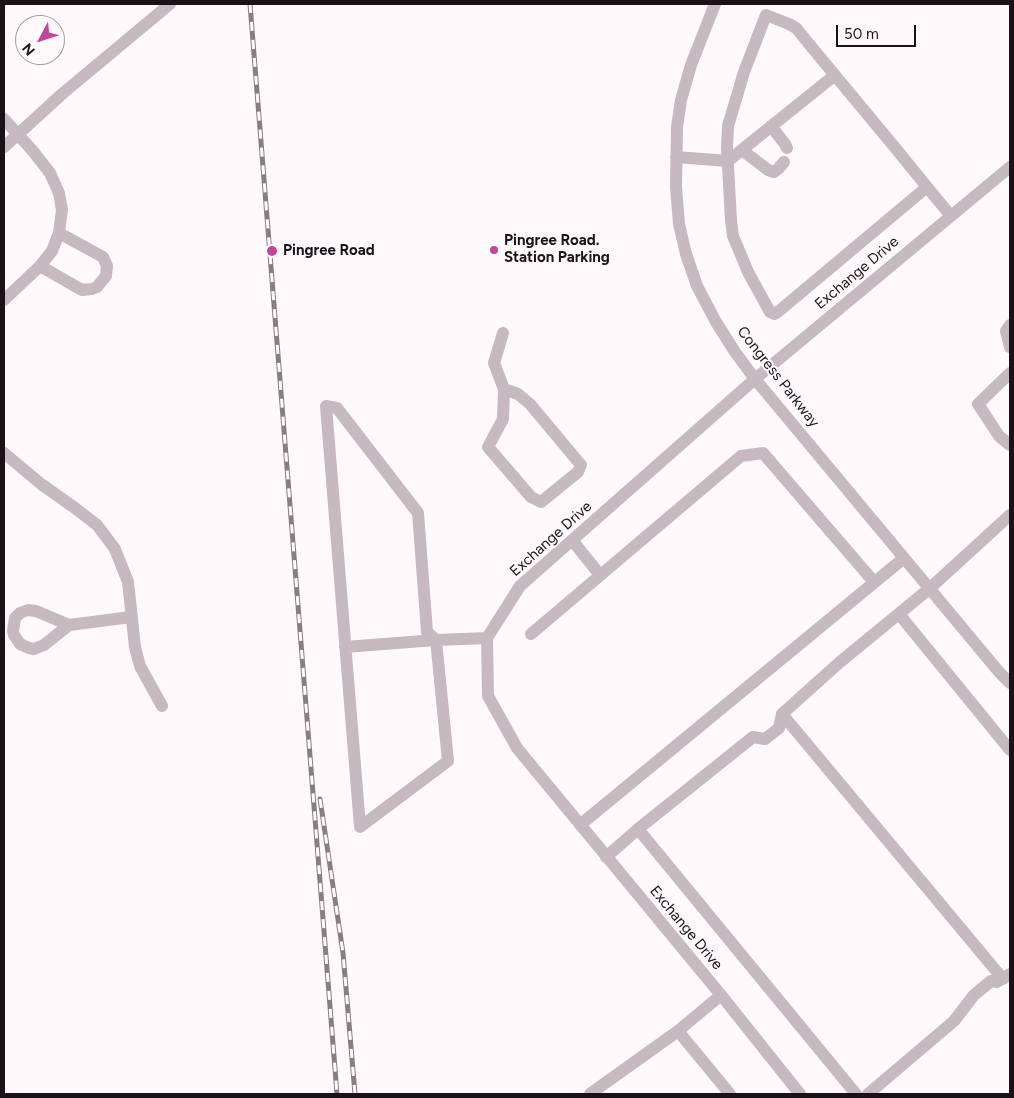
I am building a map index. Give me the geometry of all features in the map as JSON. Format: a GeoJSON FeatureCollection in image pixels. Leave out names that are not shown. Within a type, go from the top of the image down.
{"type":"FeatureCollection","features":[{"type":"Feature","properties":{"kind":"street"},"geometry":{"type":"LineString","coordinates":[[4,147],[62,94],[170,4]]}},
{"type":"Feature","properties":{"kind":"street","name":"Congress Parkway"},"geometry":{"type":"LineString","coordinates":[[715,4],[691,65],[681,100],[677,127],[676,158],[679,224],[686,254],[697,286],[726,337],[755,379],[929,589],[1010,683]]}},
{"type":"Feature","properties":{"kind":"street"},"geometry":{"type":"LineString","coordinates":[[927,187],[774,314],[770,312],[748,272],[733,236],[728,161],[728,126],[744,72],[766,15],[796,28],[951,216]]}},
{"type":"Feature","properties":{"kind":"street"},"geometry":{"type":"LineString","coordinates":[[676,158],[728,161],[835,75]]}},
{"type":"Feature","properties":{"kind":"street"},"geometry":{"type":"LineString","coordinates":[[4,119],[32,150],[55,181],[62,202],[60,233],[52,251],[40,266],[4,300]]}},
{"type":"Feature","properties":{"kind":"street"},"geometry":{"type":"LineString","coordinates":[[771,126],[787,148]]}},
{"type":"Feature","properties":{"kind":"street"},"geometry":{"type":"LineString","coordinates":[[742,150],[768,170],[774,172],[784,162]]}},
{"type":"Feature","properties":{"kind":"street","name":"Exchange Drive"},"geometry":{"type":"LineString","coordinates":[[800,1094],[721,995],[517,748],[488,696],[487,638],[520,586],[755,379],[951,216],[1008,174]]}},
{"type":"Feature","properties":{"kind":"street"},"geometry":{"type":"LineString","coordinates":[[40,266],[82,290],[92,290],[106,276],[107,266],[102,257],[60,233]]}},
{"type":"Feature","properties":{"kind":"street"},"geometry":{"type":"LineString","coordinates":[[1010,325],[1006,331],[1010,347]]}},
{"type":"Feature","properties":{"kind":"street"},"geometry":{"type":"LineString","coordinates":[[503,334],[494,362],[504,389],[503,419],[488,447],[531,497],[541,502],[578,472],[580,465],[530,404],[518,394],[504,389]]}},
{"type":"Feature","properties":{"kind":"street"},"geometry":{"type":"LineString","coordinates":[[1010,372],[978,404],[999,436],[1010,445]]}},
{"type":"Feature","properties":{"kind":"street"},"geometry":{"type":"LineString","coordinates":[[326,406],[337,408],[418,513],[427,632],[436,640],[448,761],[360,827],[326,406]]}},
{"type":"Feature","properties":{"kind":"street"},"geometry":{"type":"LineString","coordinates":[[4,453],[8,465],[75,508],[97,526],[115,549],[128,582],[135,647],[140,666],[162,706]]}},
{"type":"Feature","properties":{"kind":"street"},"geometry":{"type":"LineString","coordinates":[[531,634],[741,456],[763,453],[874,582]]}},
{"type":"Feature","properties":{"kind":"street"},"geometry":{"type":"LineString","coordinates":[[606,857],[753,737],[765,739],[779,728],[782,714],[840,662],[929,589],[1010,515]]}},
{"type":"Feature","properties":{"kind":"street"},"geometry":{"type":"LineString","coordinates":[[572,540],[600,575]]}},
{"type":"Feature","properties":{"kind":"street"},"geometry":{"type":"LineString","coordinates":[[580,825],[904,558]]}},
{"type":"Feature","properties":{"kind":"street"},"geometry":{"type":"LineString","coordinates":[[899,614],[1010,750]]}},
{"type":"Feature","properties":{"kind":"street"},"geometry":{"type":"LineString","coordinates":[[69,625],[131,617]]}},
{"type":"Feature","properties":{"kind":"street"},"geometry":{"type":"LineString","coordinates":[[345,647],[487,638]]}},
{"type":"Feature","properties":{"kind":"street"},"geometry":{"type":"LineString","coordinates":[[782,714],[1007,977],[997,982],[991,981],[974,995],[954,1021],[868,1094]]}},
{"type":"Feature","properties":{"kind":"street"},"geometry":{"type":"LineString","coordinates":[[638,829],[856,1094]]}},
{"type":"Feature","properties":{"kind":"street"},"geometry":{"type":"LineString","coordinates":[[590,1094],[678,1030],[721,995]]}},
{"type":"Feature","properties":{"kind":"street"},"geometry":{"type":"LineString","coordinates":[[678,1030],[730,1094]]}},
{"type":"Feature","properties":{"kind":"railway"},"geometry":{"type":"LineString","coordinates":[[250,4],[337,1094]]}},
{"type":"Feature","properties":{"kind":"railway"},"geometry":{"type":"LineString","coordinates":[[320,799],[343,953],[355,1094]]}},
{"type":"Feature","properties":{"kind":"place","name":"Pingree Road. Station Parking"},"geometry":{"type":"Point","coordinates":[494,250]}},
{"type":"Feature","properties":{"kind":"place","name":"Pingree Road"},"geometry":{"type":"Point","coordinates":[272,251]}}]}
